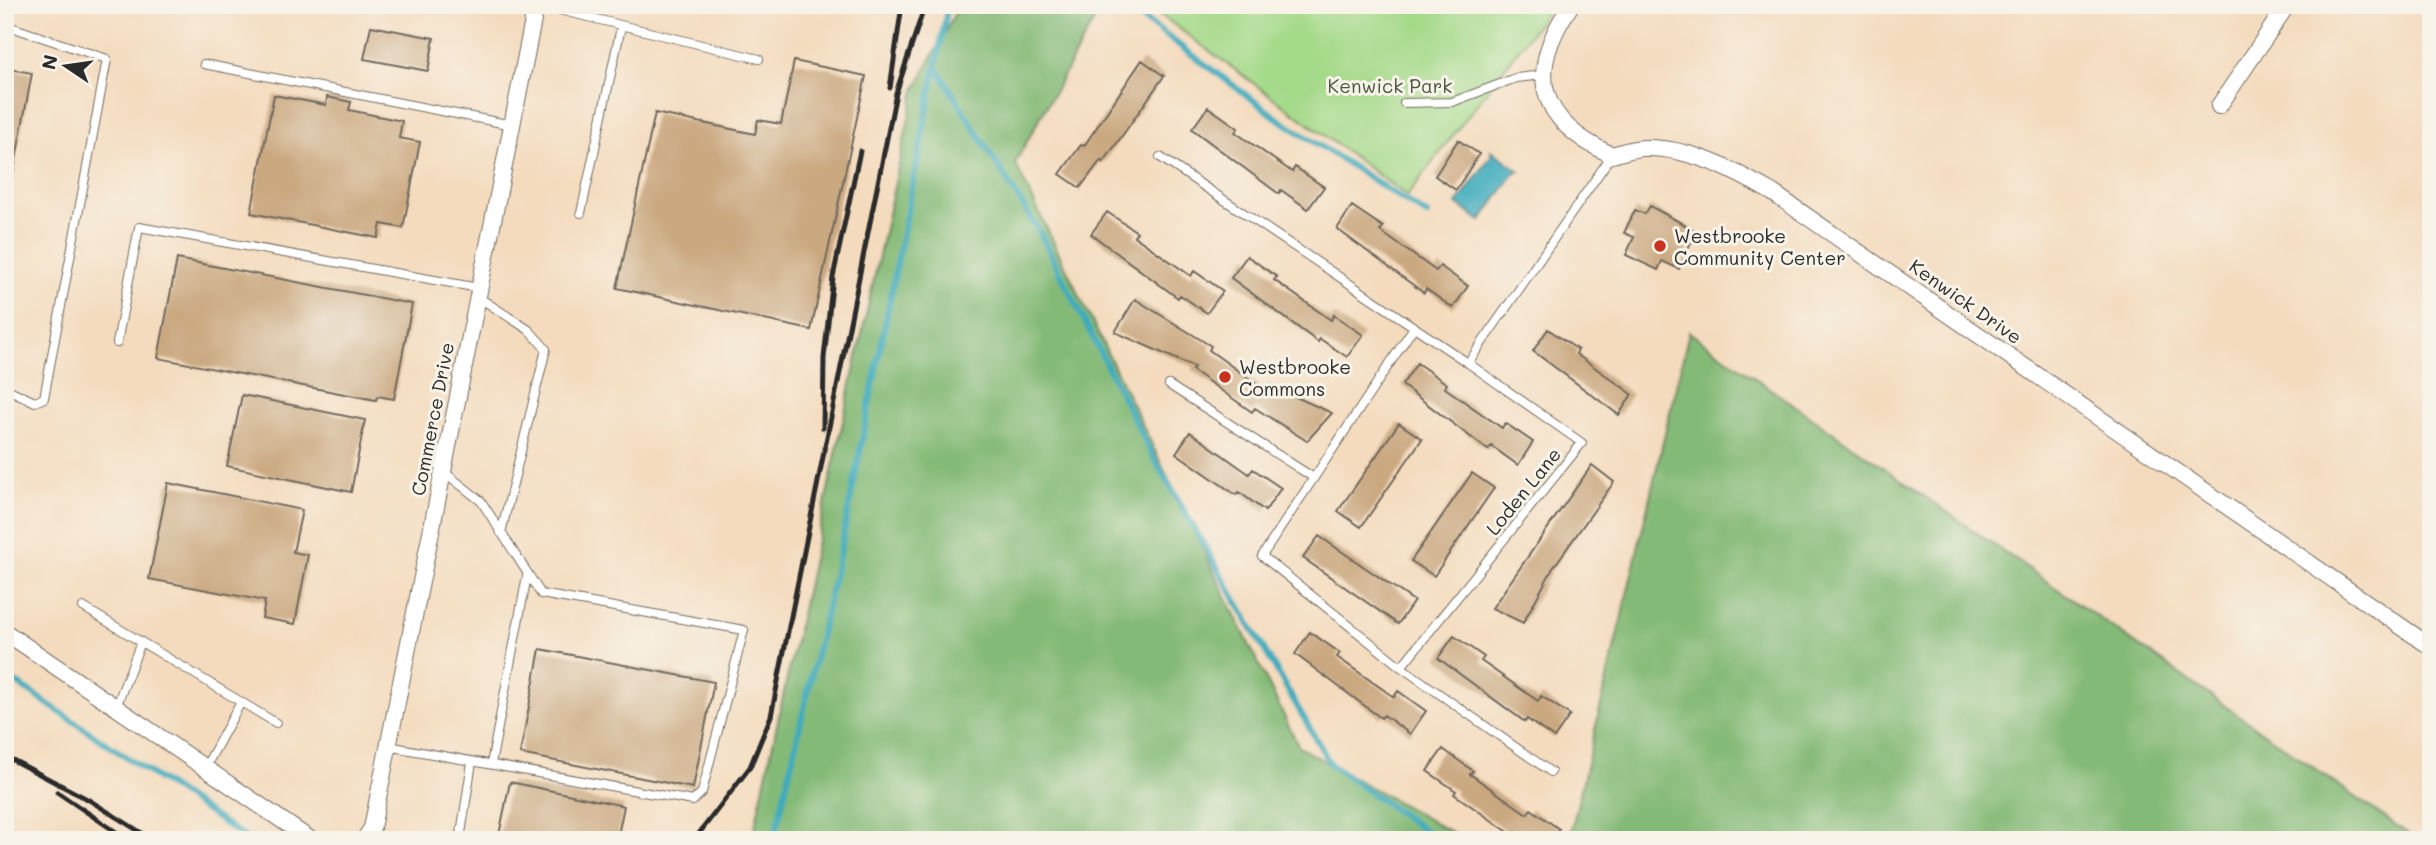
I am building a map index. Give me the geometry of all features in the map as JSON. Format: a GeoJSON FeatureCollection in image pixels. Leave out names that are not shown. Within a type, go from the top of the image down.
{"type":"FeatureCollection","features":[{"type":"Feature","properties":{"kind":"street","name":"Commerce Drive"},"geometry":{"type":"LineString","coordinates":[[364,840],[372,828],[538,5]]}},
{"type":"Feature","properties":{"kind":"street"},"geometry":{"type":"LineString","coordinates":[[1571,5],[1550,40],[1543,75],[1552,106],[1564,122],[1597,148],[1612,155]]}},
{"type":"Feature","properties":{"kind":"street"},"geometry":{"type":"LineString","coordinates":[[2219,106],[2287,5]]}},
{"type":"Feature","properties":{"kind":"street","name":"Kenwick Drive"},"geometry":{"type":"LineString","coordinates":[[1612,155],[1643,148],[1670,151],[1739,174],[1773,193],[2431,647]]}},
{"type":"Feature","properties":{"kind":"street"},"geometry":{"type":"LineString","coordinates":[[5,632],[311,840]]}},
{"type":"Feature","properties":{"kind":"lane"},"geometry":{"type":"LineString","coordinates":[[538,5],[759,60]]}},
{"type":"Feature","properties":{"kind":"lane"},"geometry":{"type":"LineString","coordinates":[[5,25],[107,59],[44,398],[35,402],[5,388]]}},
{"type":"Feature","properties":{"kind":"lane"},"geometry":{"type":"LineString","coordinates":[[581,213],[621,27]]}},
{"type":"Feature","properties":{"kind":"lane"},"geometry":{"type":"LineString","coordinates":[[204,64],[512,125]]}},
{"type":"Feature","properties":{"kind":"lane"},"geometry":{"type":"LineString","coordinates":[[1404,103],[1452,102],[1516,78],[1543,75]]}},
{"type":"Feature","properties":{"kind":"lane"},"geometry":{"type":"LineString","coordinates":[[1468,363],[1612,155]]}},
{"type":"Feature","properties":{"kind":"lane","name":"Loden Lane"},"geometry":{"type":"LineString","coordinates":[[1160,157],[1468,363],[1582,443],[1401,667]]}},
{"type":"Feature","properties":{"kind":"lane"},"geometry":{"type":"LineString","coordinates":[[117,343],[139,227],[479,293],[529,330],[545,349],[501,533]]}},
{"type":"Feature","properties":{"kind":"lane"},"geometry":{"type":"LineString","coordinates":[[1414,327],[1262,556],[1401,667],[1551,772]]}},
{"type":"Feature","properties":{"kind":"lane"},"geometry":{"type":"LineString","coordinates":[[1169,385],[1314,478]]}},
{"type":"Feature","properties":{"kind":"lane"},"geometry":{"type":"LineString","coordinates":[[388,747],[693,801],[702,792],[744,631],[541,594],[481,501],[443,471]]}},
{"type":"Feature","properties":{"kind":"lane"},"geometry":{"type":"LineString","coordinates":[[491,764],[527,576]]}},
{"type":"Feature","properties":{"kind":"lane"},"geometry":{"type":"LineString","coordinates":[[83,607],[276,723]]}},
{"type":"Feature","properties":{"kind":"lane"},"geometry":{"type":"LineString","coordinates":[[116,708],[141,642]]}},
{"type":"Feature","properties":{"kind":"lane"},"geometry":{"type":"LineString","coordinates":[[205,768],[241,702]]}},
{"type":"Feature","properties":{"kind":"lane"},"geometry":{"type":"LineString","coordinates":[[460,840],[472,762]]}},
{"type":"Feature","properties":{"kind":"green space"},"geometry":{"type":"Polygon","coordinates":[[[959,5],[1095,5],[1100,10],[1015,163],[1299,747],[1465,840],[752,840],[915,90],[959,5]]]}},
{"type":"Feature","properties":{"kind":"green space","name":"Kenwick Park"},"geometry":{"type":"Polygon","coordinates":[[[1147,5],[1552,5],[1407,196],[1147,5]]]}},
{"type":"Feature","properties":{"kind":"green space"},"geometry":{"type":"Polygon","coordinates":[[[1689,332],[2417,840],[1569,840],[1689,332]]]}},
{"type":"Feature","properties":{"kind":"water"},"geometry":{"type":"Polygon","coordinates":[[[1491,150],[1520,171],[1515,172],[1481,221],[1457,204],[1491,156],[1491,150]]]}},
{"type":"Feature","properties":{"kind":"building"},"geometry":{"type":"Polygon","coordinates":[[[371,26],[434,38],[428,71],[364,59],[371,26]]]}},
{"type":"Feature","properties":{"kind":"building"},"geometry":{"type":"Polygon","coordinates":[[[1142,60],[1164,76],[1103,163],[1101,160],[1080,188],[1060,174],[1081,145],[1084,146],[1142,60]]]}},
{"type":"Feature","properties":{"kind":"building"},"geometry":{"type":"Polygon","coordinates":[[[794,61],[866,76],[811,330],[617,288],[655,113],[755,134],[758,120],[781,124],[794,61]]]}},
{"type":"Feature","properties":{"kind":"building"},"geometry":{"type":"Polygon","coordinates":[[[5,68],[32,73],[7,207],[5,206],[5,68]]]}},
{"type":"Feature","properties":{"kind":"building"},"geometry":{"type":"Polygon","coordinates":[[[274,95],[326,105],[327,97],[351,102],[349,110],[402,121],[399,138],[420,142],[403,228],[381,224],[378,238],[251,213],[274,95]]]}},
{"type":"Feature","properties":{"kind":"building"},"geometry":{"type":"Polygon","coordinates":[[[1208,107],[1238,128],[1235,132],[1292,172],[1295,167],[1324,187],[1308,209],[1281,190],[1279,194],[1192,129],[1208,107]]]}},
{"type":"Feature","properties":{"kind":"building"},"geometry":{"type":"Polygon","coordinates":[[[1458,140],[1479,154],[1456,190],[1435,176],[1458,140]]]}},
{"type":"Feature","properties":{"kind":"building"},"geometry":{"type":"Polygon","coordinates":[[[1352,206],[1383,227],[1380,231],[1436,271],[1440,266],[1468,286],[1453,308],[1426,289],[1424,293],[1337,229],[1352,206]]]}},
{"type":"Feature","properties":{"kind":"building","name":"Westbrooke Community Center"},"geometry":{"type":"Polygon","coordinates":[[[1650,206],[1696,231],[1679,269],[1662,261],[1658,270],[1626,255],[1634,237],[1624,233],[1635,210],[1645,214],[1650,206]]]}},
{"type":"Feature","properties":{"kind":"building","name":"Westbrooke Commons"},"geometry":{"type":"Polygon","coordinates":[[[1107,212],[1137,232],[1134,236],[1191,276],[1194,271],[1223,291],[1207,313],[1180,295],[1178,298],[1091,234],[1107,212]]]}},
{"type":"Feature","properties":{"kind":"building","name":"Westbrooke Commons"},"geometry":{"type":"Polygon","coordinates":[[[1247,256],[1277,277],[1274,280],[1331,320],[1334,315],[1363,335],[1347,357],[1320,339],[1318,342],[1231,278],[1247,256]]]}},
{"type":"Feature","properties":{"kind":"building"},"geometry":{"type":"Polygon","coordinates":[[[177,259],[412,304],[394,399],[378,396],[376,400],[158,358],[177,259]]]}},
{"type":"Feature","properties":{"kind":"building","name":"Westbrooke Commons"},"geometry":{"type":"Polygon","coordinates":[[[1135,299],[1211,346],[1209,350],[1265,390],[1269,385],[1332,413],[1307,441],[1255,408],[1252,412],[1192,370],[1194,367],[1115,332],[1135,299]]]}},
{"type":"Feature","properties":{"kind":"building"},"geometry":{"type":"Polygon","coordinates":[[[1548,329],[1578,350],[1576,354],[1632,394],[1619,415],[1533,351],[1548,329]]]}},
{"type":"Feature","properties":{"kind":"building","name":"Westbrooke Commons"},"geometry":{"type":"Polygon","coordinates":[[[1417,363],[1447,384],[1445,388],[1502,428],[1505,423],[1533,442],[1518,465],[1491,446],[1488,450],[1402,385],[1417,363]]]}},
{"type":"Feature","properties":{"kind":"building"},"geometry":{"type":"Polygon","coordinates":[[[242,395],[365,420],[351,492],[227,466],[242,395]]]}},
{"type":"Feature","properties":{"kind":"building","name":"Westbrooke Commons"},"geometry":{"type":"Polygon","coordinates":[[[1399,423],[1422,439],[1361,527],[1338,511],[1399,423]]]}},
{"type":"Feature","properties":{"kind":"building","name":"Westbrooke Commons"},"geometry":{"type":"Polygon","coordinates":[[[1190,432],[1249,474],[1253,469],[1281,488],[1265,511],[1239,492],[1236,495],[1176,453],[1190,432]]]}},
{"type":"Feature","properties":{"kind":"building"},"geometry":{"type":"Polygon","coordinates":[[[1592,465],[1614,482],[1553,568],[1523,623],[1492,608],[1592,465]]]}},
{"type":"Feature","properties":{"kind":"building"},"geometry":{"type":"Polygon","coordinates":[[[1472,473],[1494,488],[1434,576],[1411,561],[1472,473]]]}},
{"type":"Feature","properties":{"kind":"building"},"geometry":{"type":"Polygon","coordinates":[[[168,483],[302,510],[293,552],[308,555],[295,624],[262,618],[265,601],[149,579],[168,483]]]}},
{"type":"Feature","properties":{"kind":"building"},"geometry":{"type":"Polygon","coordinates":[[[1319,536],[1414,601],[1398,624],[1303,558],[1319,536]]]}},
{"type":"Feature","properties":{"kind":"building"},"geometry":{"type":"Polygon","coordinates":[[[1310,632],[1340,653],[1337,657],[1394,697],[1398,691],[1426,711],[1410,734],[1384,715],[1381,718],[1295,654],[1310,632]]]}},
{"type":"Feature","properties":{"kind":"building"},"geometry":{"type":"Polygon","coordinates":[[[1454,636],[1484,657],[1481,661],[1538,701],[1541,696],[1570,715],[1554,738],[1527,719],[1525,722],[1438,658],[1454,636]]]}},
{"type":"Feature","properties":{"kind":"building"},"geometry":{"type":"Polygon","coordinates":[[[540,649],[714,682],[693,788],[520,754],[540,649]]]}},
{"type":"Feature","properties":{"kind":"building"},"geometry":{"type":"Polygon","coordinates":[[[1443,749],[1473,771],[1470,774],[1527,814],[1531,809],[1559,829],[1551,840],[1527,840],[1516,832],[1514,836],[1454,794],[1456,791],[1427,771],[1443,749]]]}},
{"type":"Feature","properties":{"kind":"building"},"geometry":{"type":"Polygon","coordinates":[[[510,782],[624,806],[617,840],[498,840],[510,782]]]}},
{"type":"Feature","properties":{"kind":"waterway"},"geometry":{"type":"LineString","coordinates":[[774,840],[843,537],[948,5]]}},
{"type":"Feature","properties":{"kind":"waterway"},"geometry":{"type":"LineString","coordinates":[[1125,5],[1280,120],[1427,215]]}},
{"type":"Feature","properties":{"kind":"waterway"},"geometry":{"type":"LineString","coordinates":[[936,67],[1040,233],[1152,455],[1331,765],[1438,840]]}},
{"type":"Feature","properties":{"kind":"waterway"},"geometry":{"type":"LineString","coordinates":[[5,675],[249,840]]}},
{"type":"Feature","properties":{"kind":"railway"},"geometry":{"type":"LineString","coordinates":[[890,88],[902,5]]}},
{"type":"Feature","properties":{"kind":"railway"},"geometry":{"type":"LineString","coordinates":[[694,840],[750,767],[771,716],[896,93],[925,5]]}},
{"type":"Feature","properties":{"kind":"railway"},"geometry":{"type":"LineString","coordinates":[[823,428],[824,358],[833,277],[860,151]]}},
{"type":"Feature","properties":{"kind":"railway"},"geometry":{"type":"LineString","coordinates":[[5,756],[89,800],[153,840]]}},
{"type":"Feature","properties":{"kind":"railway"},"geometry":{"type":"LineString","coordinates":[[57,792],[128,840]]}},
{"type":"Feature","properties":{"kind":"place","name":"Westbrooke Community Center"},"geometry":{"type":"Point","coordinates":[1660,246]}},
{"type":"Feature","properties":{"kind":"place","name":"Westbrooke Commons"},"geometry":{"type":"Point","coordinates":[1225,377]}}]}
